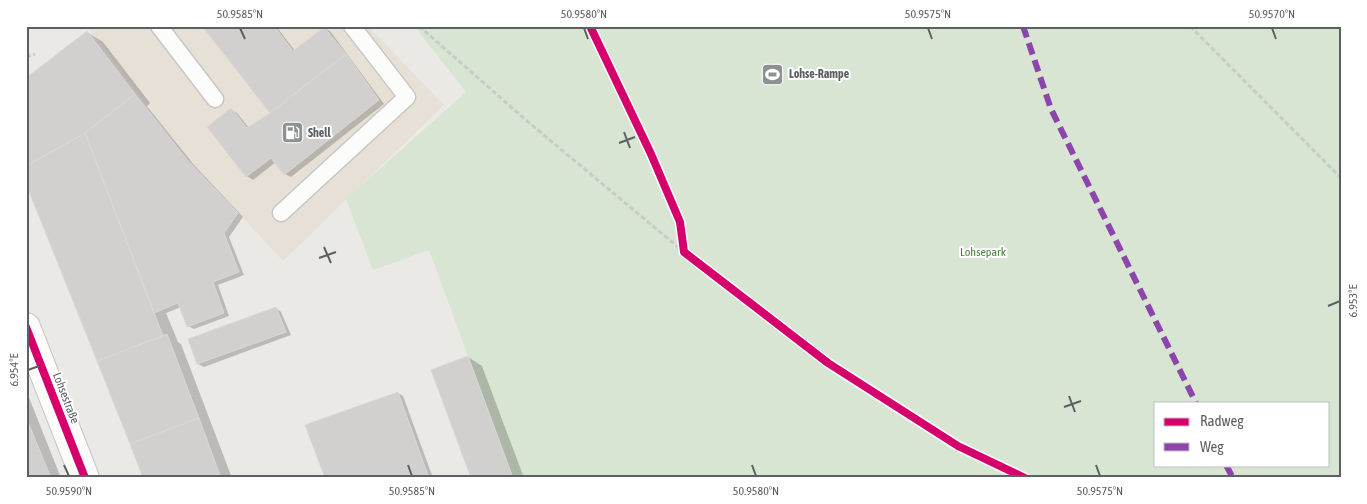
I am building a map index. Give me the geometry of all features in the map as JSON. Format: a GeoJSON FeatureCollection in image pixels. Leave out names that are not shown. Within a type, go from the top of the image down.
{"type":"FeatureCollection","features":[{"type":"Feature","properties":{"kind":"street","name":"Lohsestraße"},"geometry":{"type":"LineString","coordinates":[[26,327],[85,478]]}},
{"type":"Feature","properties":{"kind":"lane"},"geometry":{"type":"LineString","coordinates":[[159,26],[215,99]]}},
{"type":"Feature","properties":{"kind":"lane"},"geometry":{"type":"LineString","coordinates":[[281,213],[407,97],[352,26]]}},
{"type":"Feature","properties":{"kind":"path"},"geometry":{"type":"LineString","coordinates":[[419,26],[526,122],[684,252],[828,363],[958,446],[1025,478]]}},
{"type":"Feature","properties":{"kind":"path"},"geometry":{"type":"LineString","coordinates":[[590,26],[651,154],[680,222],[684,252]]}},
{"type":"Feature","properties":{"kind":"path"},"geometry":{"type":"LineString","coordinates":[[1190,26],[1341,178]]}},
{"type":"Feature","properties":{"kind":"path"},"geometry":{"type":"LineString","coordinates":[[26,57],[35,54]]}},
{"type":"Feature","properties":{"kind":"shaded area","name":"Shell"},"geometry":{"type":"Polygon","coordinates":[[[94,26],[368,26],[444,105],[283,261],[189,160],[90,30],[94,26]]]}},
{"type":"Feature","properties":{"kind":"green space","name":"Lohsepark"},"geometry":{"type":"Polygon","coordinates":[[[414,26],[1341,26],[1341,478],[513,478],[429,250],[373,270],[346,199],[466,92],[414,26]]]}},
{"type":"Feature","properties":{"kind":"building"},"geometry":{"type":"Polygon","coordinates":[[[202,26],[274,26],[293,51],[324,27],[346,54],[270,113],[202,26]]]}},
{"type":"Feature","properties":{"kind":"building"},"geometry":{"type":"Polygon","coordinates":[[[87,31],[135,94],[85,133],[26,166],[26,78],[87,31]]]}},
{"type":"Feature","properties":{"kind":"building"},"geometry":{"type":"Polygon","coordinates":[[[346,54],[379,100],[284,175],[271,158],[246,177],[207,127],[231,108],[247,128],[270,113],[346,54]]]}},
{"type":"Feature","properties":{"kind":"building"},"geometry":{"type":"Polygon","coordinates":[[[135,94],[188,161],[238,213],[224,233],[239,272],[213,282],[224,313],[187,327],[178,303],[154,313],[85,133],[135,94]]]}},
{"type":"Feature","properties":{"kind":"building"},"geometry":{"type":"Polygon","coordinates":[[[85,133],[163,336],[97,361],[26,184],[26,166],[85,133]]]}},
{"type":"Feature","properties":{"kind":"building"},"geometry":{"type":"Polygon","coordinates":[[[276,307],[286,332],[197,364],[188,339],[276,307]]]}},
{"type":"Feature","properties":{"kind":"building"},"geometry":{"type":"Polygon","coordinates":[[[167,334],[199,418],[130,444],[97,361],[167,334]]]}},
{"type":"Feature","properties":{"kind":"building"},"geometry":{"type":"Polygon","coordinates":[[[468,356],[513,478],[471,478],[431,370],[468,356]]]}},
{"type":"Feature","properties":{"kind":"building"},"geometry":{"type":"Polygon","coordinates":[[[398,392],[429,478],[325,478],[305,425],[398,392]]]}},
{"type":"Feature","properties":{"kind":"building"},"geometry":{"type":"Polygon","coordinates":[[[199,418],[221,478],[143,478],[130,444],[199,418]]]}},
{"type":"Feature","properties":{"kind":"building"},"geometry":{"type":"Polygon","coordinates":[[[28,422],[51,478],[26,478],[26,423],[28,422]]]}},
{"type":"Feature","properties":{"kind":"marked path"},"geometry":{"type":"LineString","coordinates":[[1023,26],[1051,109],[1196,402]]}},
{"type":"Feature","properties":{"kind":"marked path"},"geometry":{"type":"LineString","coordinates":[[1227,466],[1233,478]]}},
{"type":"Feature","properties":{"kind":"cycle path"},"geometry":{"type":"LineString","coordinates":[[590,26],[651,154],[680,222],[684,252],[828,363],[958,446],[1025,478]]}},
{"type":"Feature","properties":{"kind":"cycle path"},"geometry":{"type":"LineString","coordinates":[[26,327],[85,478]]}},
{"type":"Feature","properties":{"kind":"place","name":"Lohse-Rampe"},"geometry":{"type":"Point","coordinates":[773,74]}},
{"type":"Feature","properties":{"kind":"place","name":"Shell"},"geometry":{"type":"Point","coordinates":[292,133]}}]}
